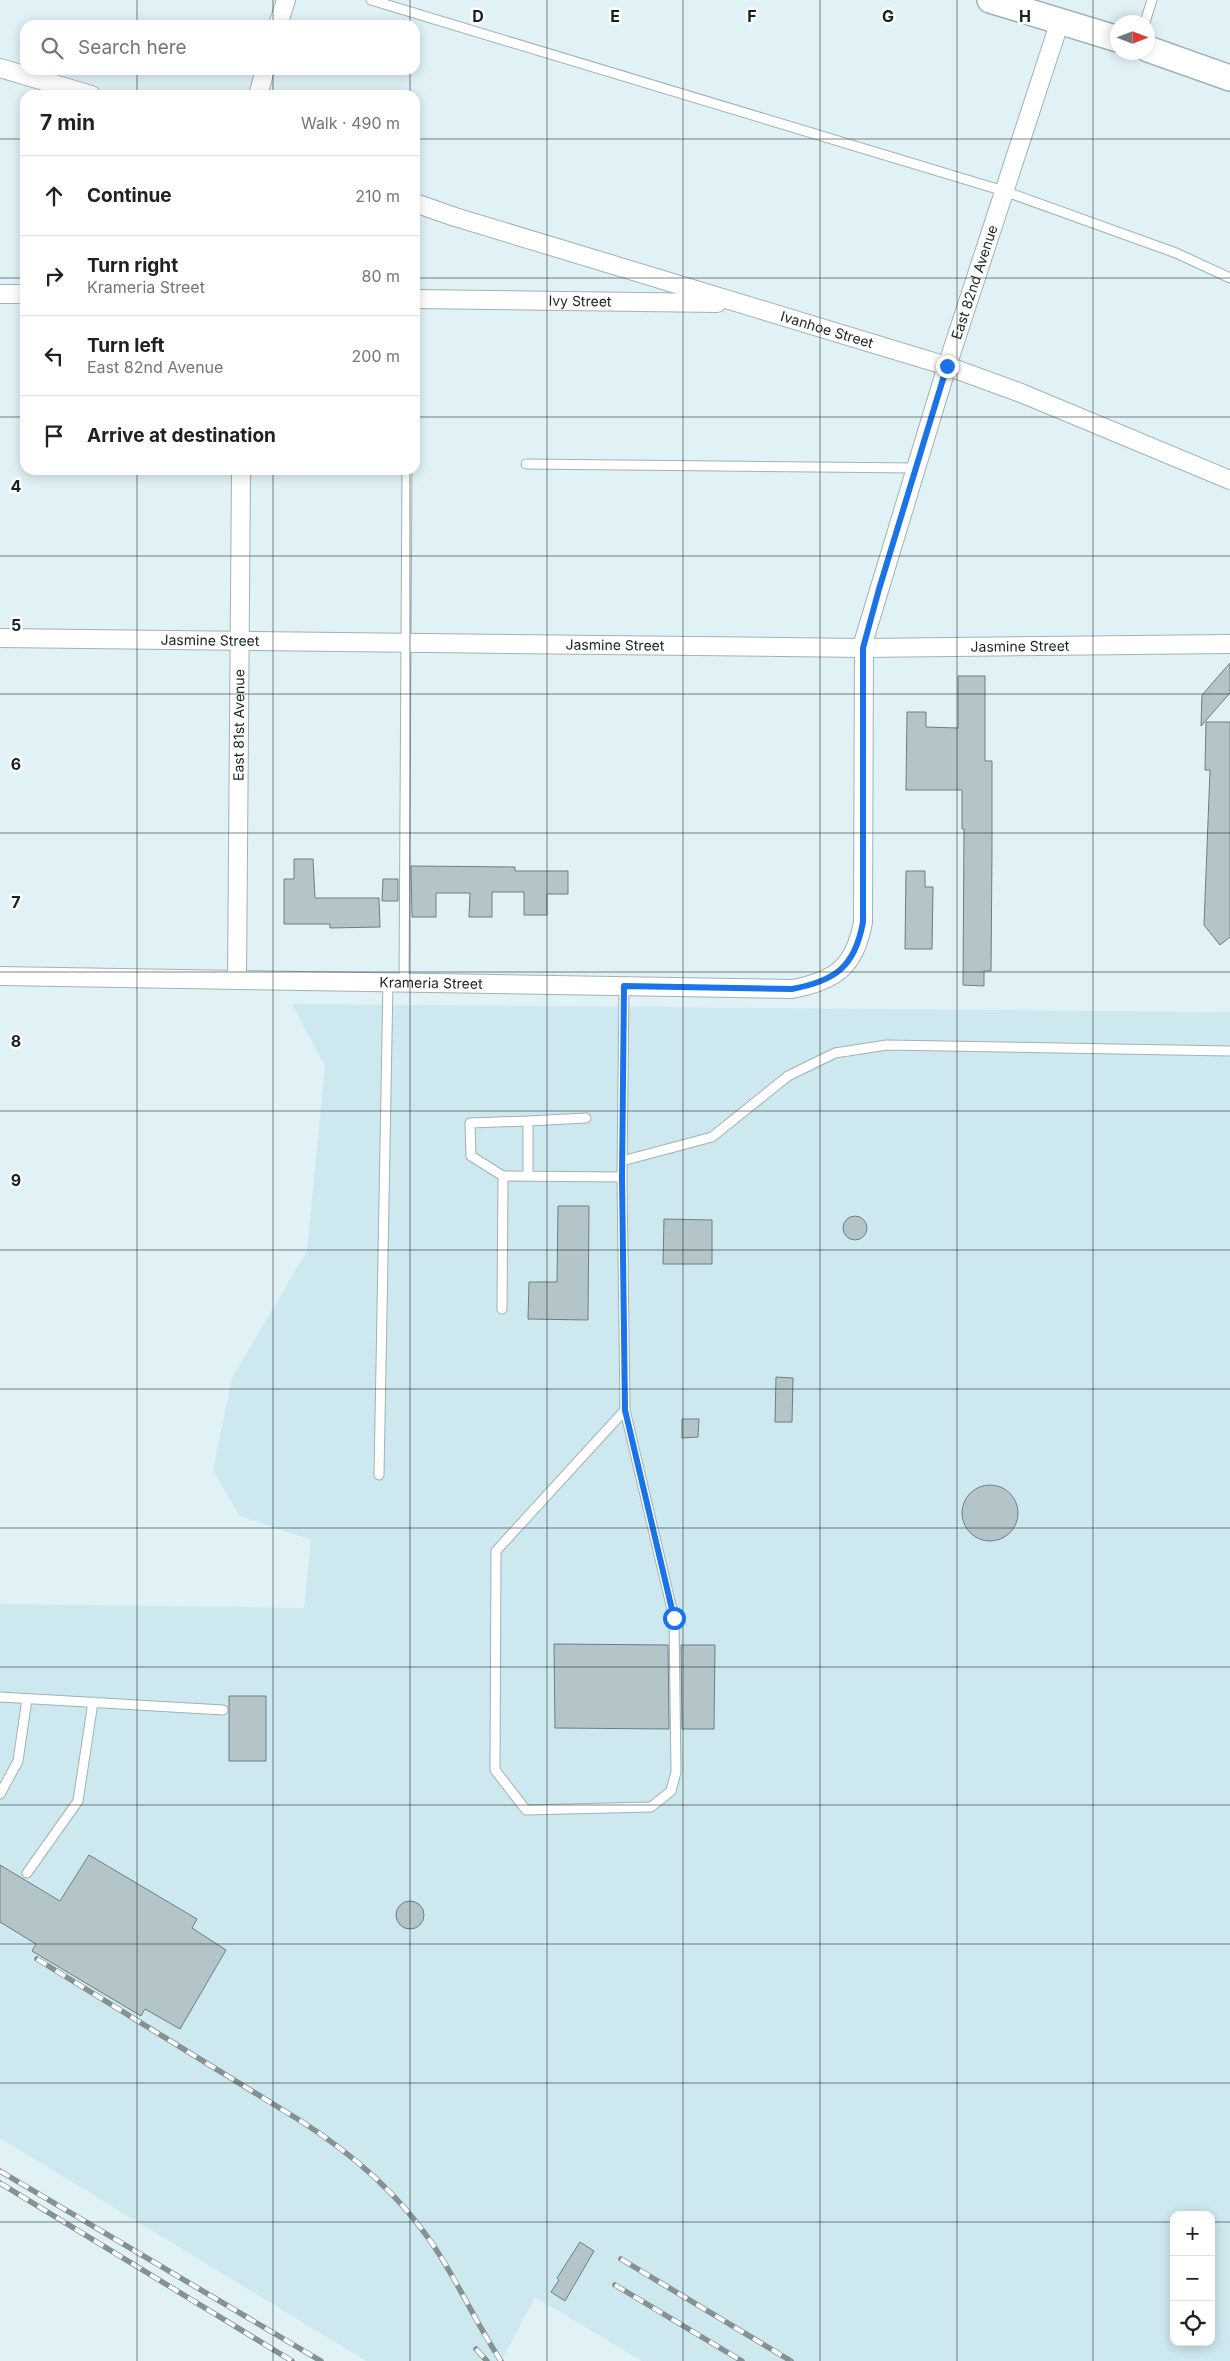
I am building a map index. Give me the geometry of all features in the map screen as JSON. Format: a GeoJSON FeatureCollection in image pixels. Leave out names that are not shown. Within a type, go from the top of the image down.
{"type":"FeatureCollection","features":[{"type":"Feature","properties":{"kind":"street"},"geometry":{"type":"LineString","coordinates":[[280,20],[286,0]]}},
{"type":"Feature","properties":{"kind":"street"},"geometry":{"type":"LineString","coordinates":[[1001,2],[1110,37]]}},
{"type":"Feature","properties":{"kind":"street","name":"East 82nd Avenue"},"geometry":{"type":"LineString","coordinates":[[852,958],[860,943],[863,922],[863,648],[947,366],[1060,21]]}},
{"type":"Feature","properties":{"kind":"street"},"geometry":{"type":"LineString","coordinates":[[1155,51],[1230,78]]}},
{"type":"Feature","properties":{"kind":"street"},"geometry":{"type":"LineString","coordinates":[[0,68],[20,74]]}},
{"type":"Feature","properties":{"kind":"street"},"geometry":{"type":"LineString","coordinates":[[24,75],[74,90]]}},
{"type":"Feature","properties":{"kind":"street"},"geometry":{"type":"LineString","coordinates":[[259,90],[264,75]]}},
{"type":"Feature","properties":{"kind":"street","name":"Ivanhoe Street"},"geometry":{"type":"LineString","coordinates":[[420,205],[492,229],[947,366],[1047,404],[1230,480]]}},
{"type":"Feature","properties":{"kind":"street"},"geometry":{"type":"LineString","coordinates":[[0,294],[20,294]]}},
{"type":"Feature","properties":{"kind":"street","name":"Ivy Street"},"geometry":{"type":"LineString","coordinates":[[420,299],[745,304]]}},
{"type":"Feature","properties":{"kind":"street","name":"East 81st Avenue"},"geometry":{"type":"LineString","coordinates":[[237,980],[241,475]]}},
{"type":"Feature","properties":{"kind":"street","name":"Jasmine Street"},"geometry":{"type":"LineString","coordinates":[[0,638],[863,648],[1230,644]]}},
{"type":"Feature","properties":{"kind":"street","name":"Krameria Street"},"geometry":{"type":"LineString","coordinates":[[0,976],[792,989],[816,984],[829,978],[852,958]]}},
{"type":"Feature","properties":{"kind":"lane"},"geometry":{"type":"LineString","coordinates":[[371,0],[1004,191],[1176,253],[1230,278]]}},
{"type":"Feature","properties":{"kind":"lane"},"geometry":{"type":"LineString","coordinates":[[1148,15],[1152,0]]}},
{"type":"Feature","properties":{"kind":"lane"},"geometry":{"type":"LineString","coordinates":[[526,464],[916,468]]}},
{"type":"Feature","properties":{"kind":"lane"},"geometry":{"type":"LineString","coordinates":[[378,1474],[406,643],[407,475]]}},
{"type":"Feature","properties":{"kind":"lane"},"geometry":{"type":"LineString","coordinates":[[624,986],[622,1177],[625,1410],[674,1618],[676,1772],[671,1791],[651,1807],[526,1810],[494,1770],[496,1551],[625,1410]]}},
{"type":"Feature","properties":{"kind":"lane"},"geometry":{"type":"LineString","coordinates":[[622,1161],[712,1137],[788,1076],[835,1053],[887,1045],[1230,1051]]}},
{"type":"Feature","properties":{"kind":"lane"},"geometry":{"type":"LineString","coordinates":[[586,1118],[470,1123],[471,1156],[503,1176],[622,1177]]}},
{"type":"Feature","properties":{"kind":"lane"},"geometry":{"type":"LineString","coordinates":[[528,1121],[528,1176]]}},
{"type":"Feature","properties":{"kind":"lane"},"geometry":{"type":"LineString","coordinates":[[502,1309],[503,1176]]}},
{"type":"Feature","properties":{"kind":"lane"},"geometry":{"type":"LineString","coordinates":[[0,1697],[223,1710]]}},
{"type":"Feature","properties":{"kind":"lane"},"geometry":{"type":"LineString","coordinates":[[0,1794],[18,1761],[27,1699]]}},
{"type":"Feature","properties":{"kind":"lane"},"geometry":{"type":"LineString","coordinates":[[27,1873],[78,1801],[93,1702]]}},
{"type":"Feature","properties":{"kind":"shaded area"},"geometry":{"type":"Polygon","coordinates":[[[292,1004],[1230,1012],[1230,2361],[642,2361],[535,2297],[501,2361],[366,2361],[0,2138],[0,1604],[304,1608],[311,1540],[240,1516],[213,1470],[232,1378],[307,1251],[325,1066],[292,1004]]]}},
{"type":"Feature","properties":{"kind":"building"},"geometry":{"type":"Polygon","coordinates":[[[1230,663],[1230,693],[1201,726],[1202,695],[1230,663]]]}},
{"type":"Feature","properties":{"kind":"building"},"geometry":{"type":"Polygon","coordinates":[[[958,676],[985,676],[985,761],[992,761],[992,851],[991,971],[984,971],[984,986],[963,985],[964,829],[962,829],[962,790],[906,790],[907,712],[926,712],[926,727],[958,728],[958,676]]]}},
{"type":"Feature","properties":{"kind":"building"},"geometry":{"type":"Polygon","coordinates":[[[1206,722],[1230,722],[1230,937],[1220,945],[1204,925],[1210,770],[1205,770],[1206,722]]]}},
{"type":"Feature","properties":{"kind":"building"},"geometry":{"type":"Polygon","coordinates":[[[294,859],[313,859],[315,898],[379,898],[380,927],[330,928],[330,924],[284,924],[284,879],[294,879],[294,859]]]}},
{"type":"Feature","properties":{"kind":"building"},"geometry":{"type":"Polygon","coordinates":[[[411,866],[515,867],[515,871],[568,871],[568,894],[547,894],[547,915],[524,915],[524,892],[492,892],[492,917],[469,917],[470,893],[436,893],[436,917],[412,917],[411,866]]]}},
{"type":"Feature","properties":{"kind":"building"},"geometry":{"type":"Polygon","coordinates":[[[906,871],[925,871],[925,887],[933,887],[932,949],[905,949],[906,871]]]}},
{"type":"Feature","properties":{"kind":"building"},"geometry":{"type":"Polygon","coordinates":[[[383,879],[398,879],[398,901],[382,901],[383,879]]]}},
{"type":"Feature","properties":{"kind":"building"},"geometry":{"type":"Polygon","coordinates":[[[558,1206],[589,1206],[588,1320],[528,1319],[529,1282],[557,1282],[558,1206]]]}},
{"type":"Feature","properties":{"kind":"building"},"geometry":{"type":"Polygon","coordinates":[[[855,1216],[864,1219],[867,1228],[864,1237],[855,1240],[846,1237],[843,1228],[846,1219],[855,1216]]]}},
{"type":"Feature","properties":{"kind":"building"},"geometry":{"type":"Polygon","coordinates":[[[664,1219],[712,1220],[712,1264],[663,1264],[664,1219]]]}},
{"type":"Feature","properties":{"kind":"building"},"geometry":{"type":"Polygon","coordinates":[[[776,1377],[793,1378],[792,1422],[775,1422],[776,1377]]]}},
{"type":"Feature","properties":{"kind":"building"},"geometry":{"type":"Polygon","coordinates":[[[682,1419],[699,1419],[698,1437],[682,1438],[682,1419]]]}},
{"type":"Feature","properties":{"kind":"building"},"geometry":{"type":"Polygon","coordinates":[[[984,1485],[996,1485],[1006,1489],[1014,1497],[1018,1513],[1014,1529],[1006,1537],[996,1541],[984,1541],[974,1537],[966,1529],[962,1519],[962,1507],[966,1497],[974,1489],[984,1485]]]}},
{"type":"Feature","properties":{"kind":"building"},"geometry":{"type":"Polygon","coordinates":[[[554,1644],[668,1645],[669,1729],[555,1728],[554,1644]]]}},
{"type":"Feature","properties":{"kind":"building"},"geometry":{"type":"Polygon","coordinates":[[[681,1645],[715,1645],[714,1729],[682,1729],[681,1645]]]}},
{"type":"Feature","properties":{"kind":"building"},"geometry":{"type":"Polygon","coordinates":[[[229,1696],[266,1696],[266,1761],[229,1761],[229,1696]]]}},
{"type":"Feature","properties":{"kind":"building"},"geometry":{"type":"Polygon","coordinates":[[[89,1855],[197,1919],[192,1928],[226,1950],[180,2029],[145,2009],[141,2016],[32,1951],[36,1944],[0,1922],[0,1865],[60,1901],[89,1855]]]}},
{"type":"Feature","properties":{"kind":"building"},"geometry":{"type":"Polygon","coordinates":[[[410,1901],[420,1905],[424,1915],[420,1925],[410,1929],[400,1925],[396,1915],[400,1905],[410,1901]]]}},
{"type":"Feature","properties":{"kind":"building"},"geometry":{"type":"Polygon","coordinates":[[[580,2242],[594,2251],[565,2301],[551,2292],[559,2280],[557,2278],[580,2242]]]}},
{"type":"Feature","properties":{"kind":"railway"},"geometry":{"type":"LineString","coordinates":[[37,1959],[304,2123],[356,2161],[388,2190],[429,2239],[501,2361]]}},
{"type":"Feature","properties":{"kind":"railway"},"geometry":{"type":"LineString","coordinates":[[0,2171],[321,2361]]}},
{"type":"Feature","properties":{"kind":"railway"},"geometry":{"type":"LineString","coordinates":[[0,2183],[292,2361]]}},
{"type":"Feature","properties":{"kind":"railway"},"geometry":{"type":"LineString","coordinates":[[621,2259],[791,2361]]}},
{"type":"Feature","properties":{"kind":"railway"},"geometry":{"type":"LineString","coordinates":[[615,2285],[742,2361]]}},
{"type":"Feature","properties":{"kind":"railway"},"geometry":{"type":"LineString","coordinates":[[476,2349],[487,2361]]}},
{"type":"Feature","properties":{"kind":"route"},"geometry":{"type":"LineString","coordinates":[[674,1618],[625,1410],[622,1177],[624,986],[792,989],[816,984],[829,978],[843,968],[852,958],[860,943],[863,922],[864,640],[947,366]]}}]}
